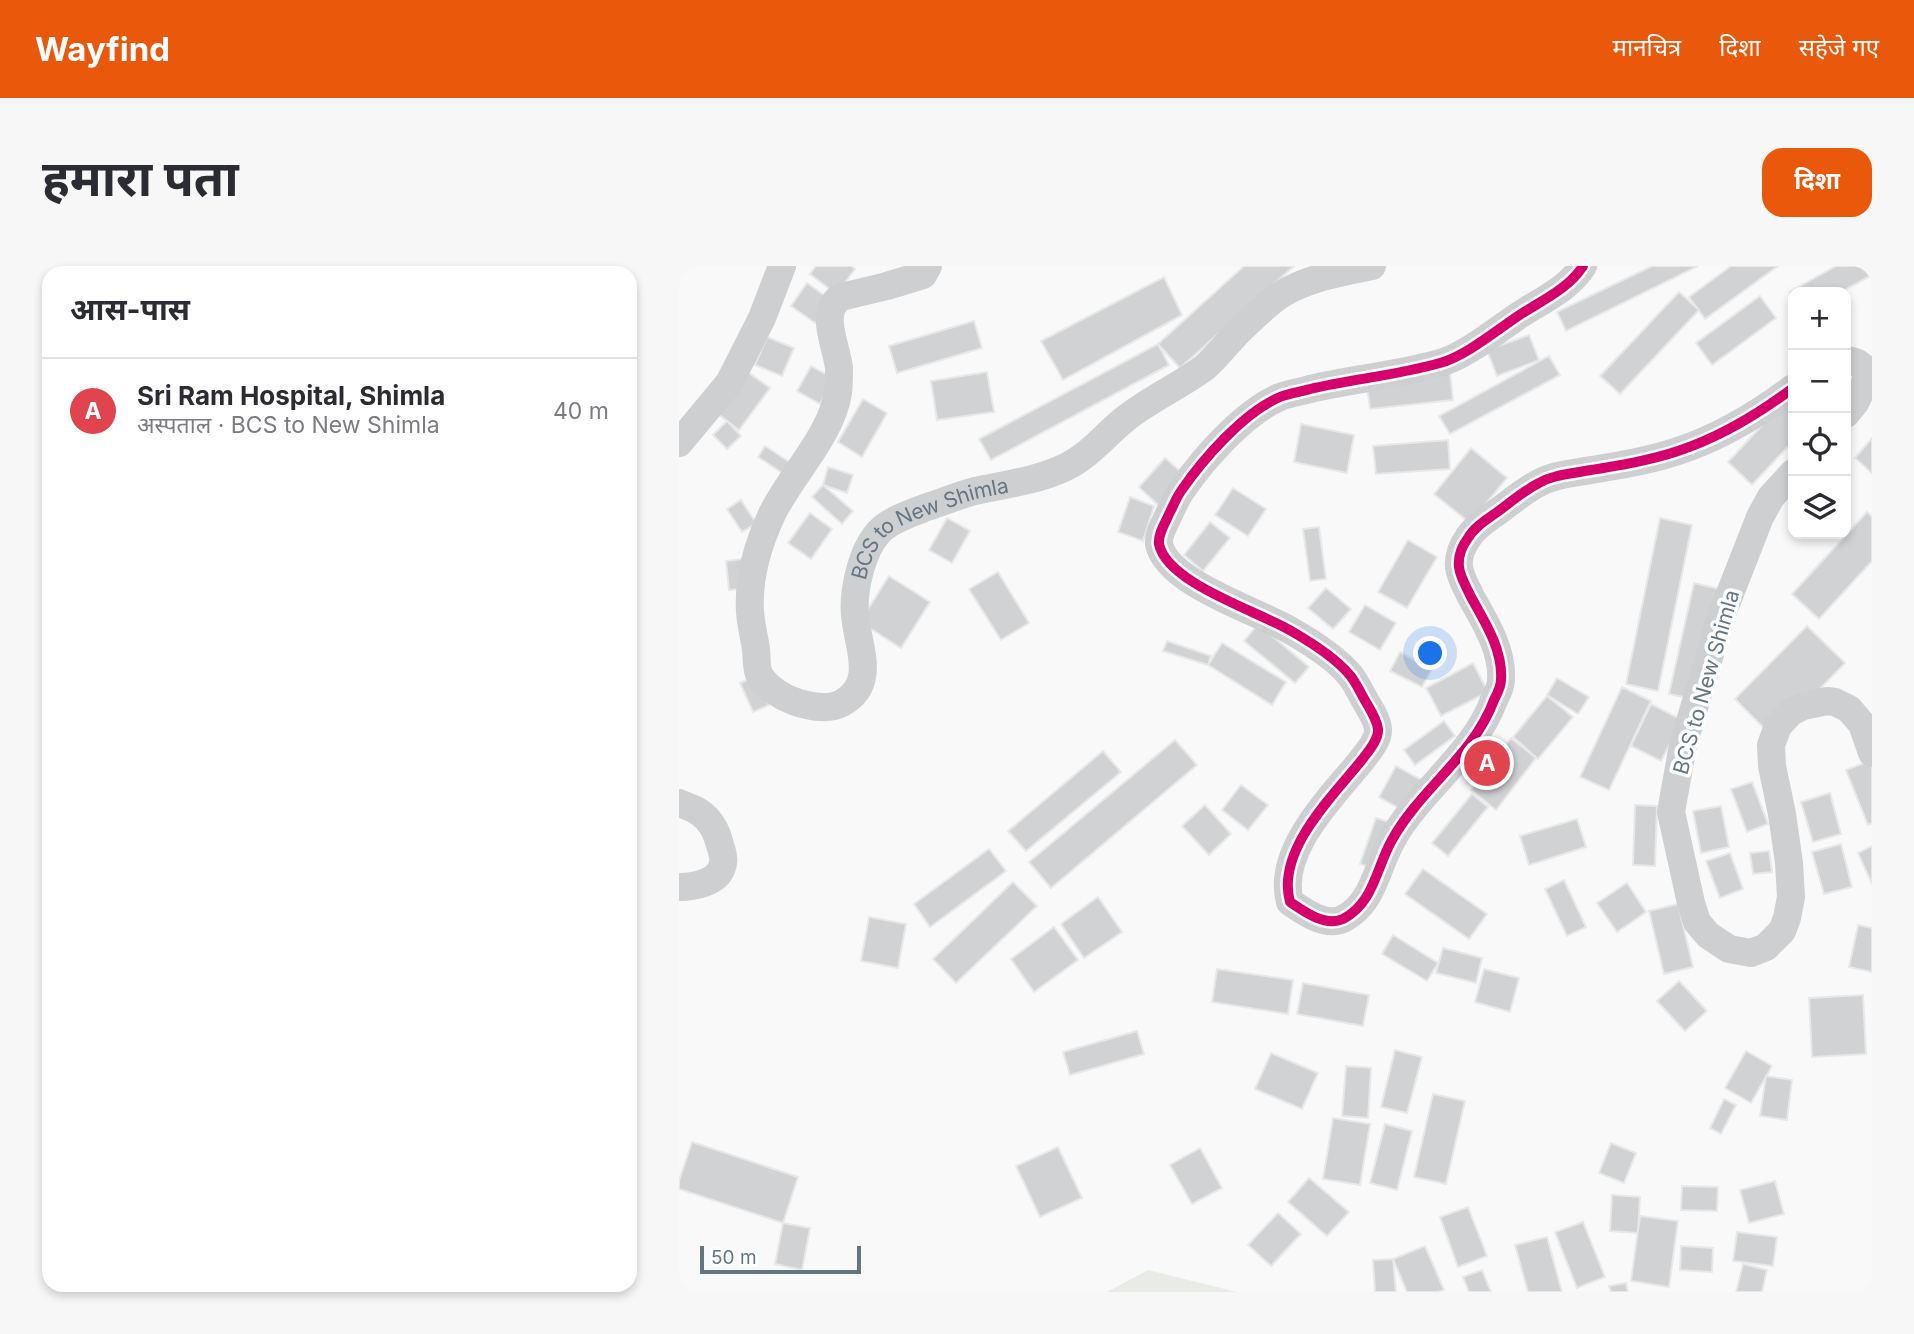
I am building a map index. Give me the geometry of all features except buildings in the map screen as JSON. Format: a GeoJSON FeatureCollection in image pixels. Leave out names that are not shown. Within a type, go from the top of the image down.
{"type":"FeatureCollection","features":[{"type":"Feature","properties":{"kind":"street"},"geometry":{"type":"LineString","coordinates":[[679,443],[729,383],[762,318],[782,266]]}},
{"type":"Feature","properties":{"kind":"street","name":"BCS to New Shimla"},"geometry":{"type":"LineString","coordinates":[[928,266],[923,275],[841,297],[832,305],[829,321],[839,368],[838,394],[819,440],[782,494],[764,533],[754,570],[750,610],[758,673],[770,687],[790,700],[811,706],[833,707],[856,691],[863,674],[863,654],[855,621],[857,579],[866,552],[882,529],[909,513],[973,492],[1033,480],[1067,467],[1083,457],[1146,403],[1208,365],[1235,335],[1280,295],[1303,284],[1372,266]]}},
{"type":"Feature","properties":{"kind":"street"},"geometry":{"type":"LineString","coordinates":[[1583,266],[1563,288],[1479,344],[1444,363],[1332,384],[1280,397],[1248,416],[1179,492],[1159,534],[1159,544],[1173,568],[1242,608],[1291,631],[1333,659],[1349,674],[1370,708],[1378,729],[1375,740],[1300,840],[1288,873],[1286,889],[1290,902],[1305,913],[1324,920],[1341,920],[1360,907],[1369,895],[1392,840],[1417,803],[1476,737],[1490,712],[1501,681],[1497,648],[1459,568],[1460,553],[1468,536],[1540,482],[1561,474],[1657,457],[1692,446],[1752,418],[1788,392]]}},
{"type":"Feature","properties":{"kind":"street"},"geometry":{"type":"LineString","coordinates":[[1851,361],[1864,367],[1868,377],[1851,408]]}},
{"type":"Feature","properties":{"kind":"street","name":"BCS to New Shimla"},"geometry":{"type":"LineString","coordinates":[[1790,476],[1772,497],[1760,517],[1722,614],[1683,745],[1671,812],[1691,903],[1697,922],[1708,935],[1729,949],[1751,953],[1766,947],[1782,931],[1787,918],[1791,897],[1789,863],[1772,766],[1771,745],[1778,726],[1791,712],[1803,706],[1835,702],[1849,709],[1862,724],[1872,753]]}},
{"type":"Feature","properties":{"kind":"street"},"geometry":{"type":"LineString","coordinates":[[679,803],[700,813],[713,826],[723,855],[722,867],[715,876],[694,887],[679,887]]}},
{"type":"Feature","properties":{"kind":"shaded area"},"geometry":{"type":"Polygon","coordinates":[[[1148,1270],[1237,1292],[1107,1292],[1148,1270]]]}},
{"type":"Feature","properties":{"kind":"cycle path"},"geometry":{"type":"LineString","coordinates":[[1583,266],[1571,281],[1555,293],[1450,360],[1291,394],[1266,404],[1225,438],[1201,465],[1179,494],[1162,529],[1159,544],[1166,558],[1179,572],[1217,596],[1293,632],[1329,656],[1352,678],[1376,720],[1377,738],[1322,808],[1298,845],[1288,883],[1290,902],[1322,920],[1336,921],[1353,912],[1368,894],[1392,840],[1404,822],[1474,738],[1485,720],[1499,690],[1501,669],[1496,647],[1459,567],[1462,548],[1474,530],[1544,480],[1667,455],[1709,439],[1738,424],[1788,392]]}},
{"type":"Feature","properties":{"kind":"place","name":"Sri Ram Hospital, Shimla"},"geometry":{"type":"Point","coordinates":[1487,763]}}]}
